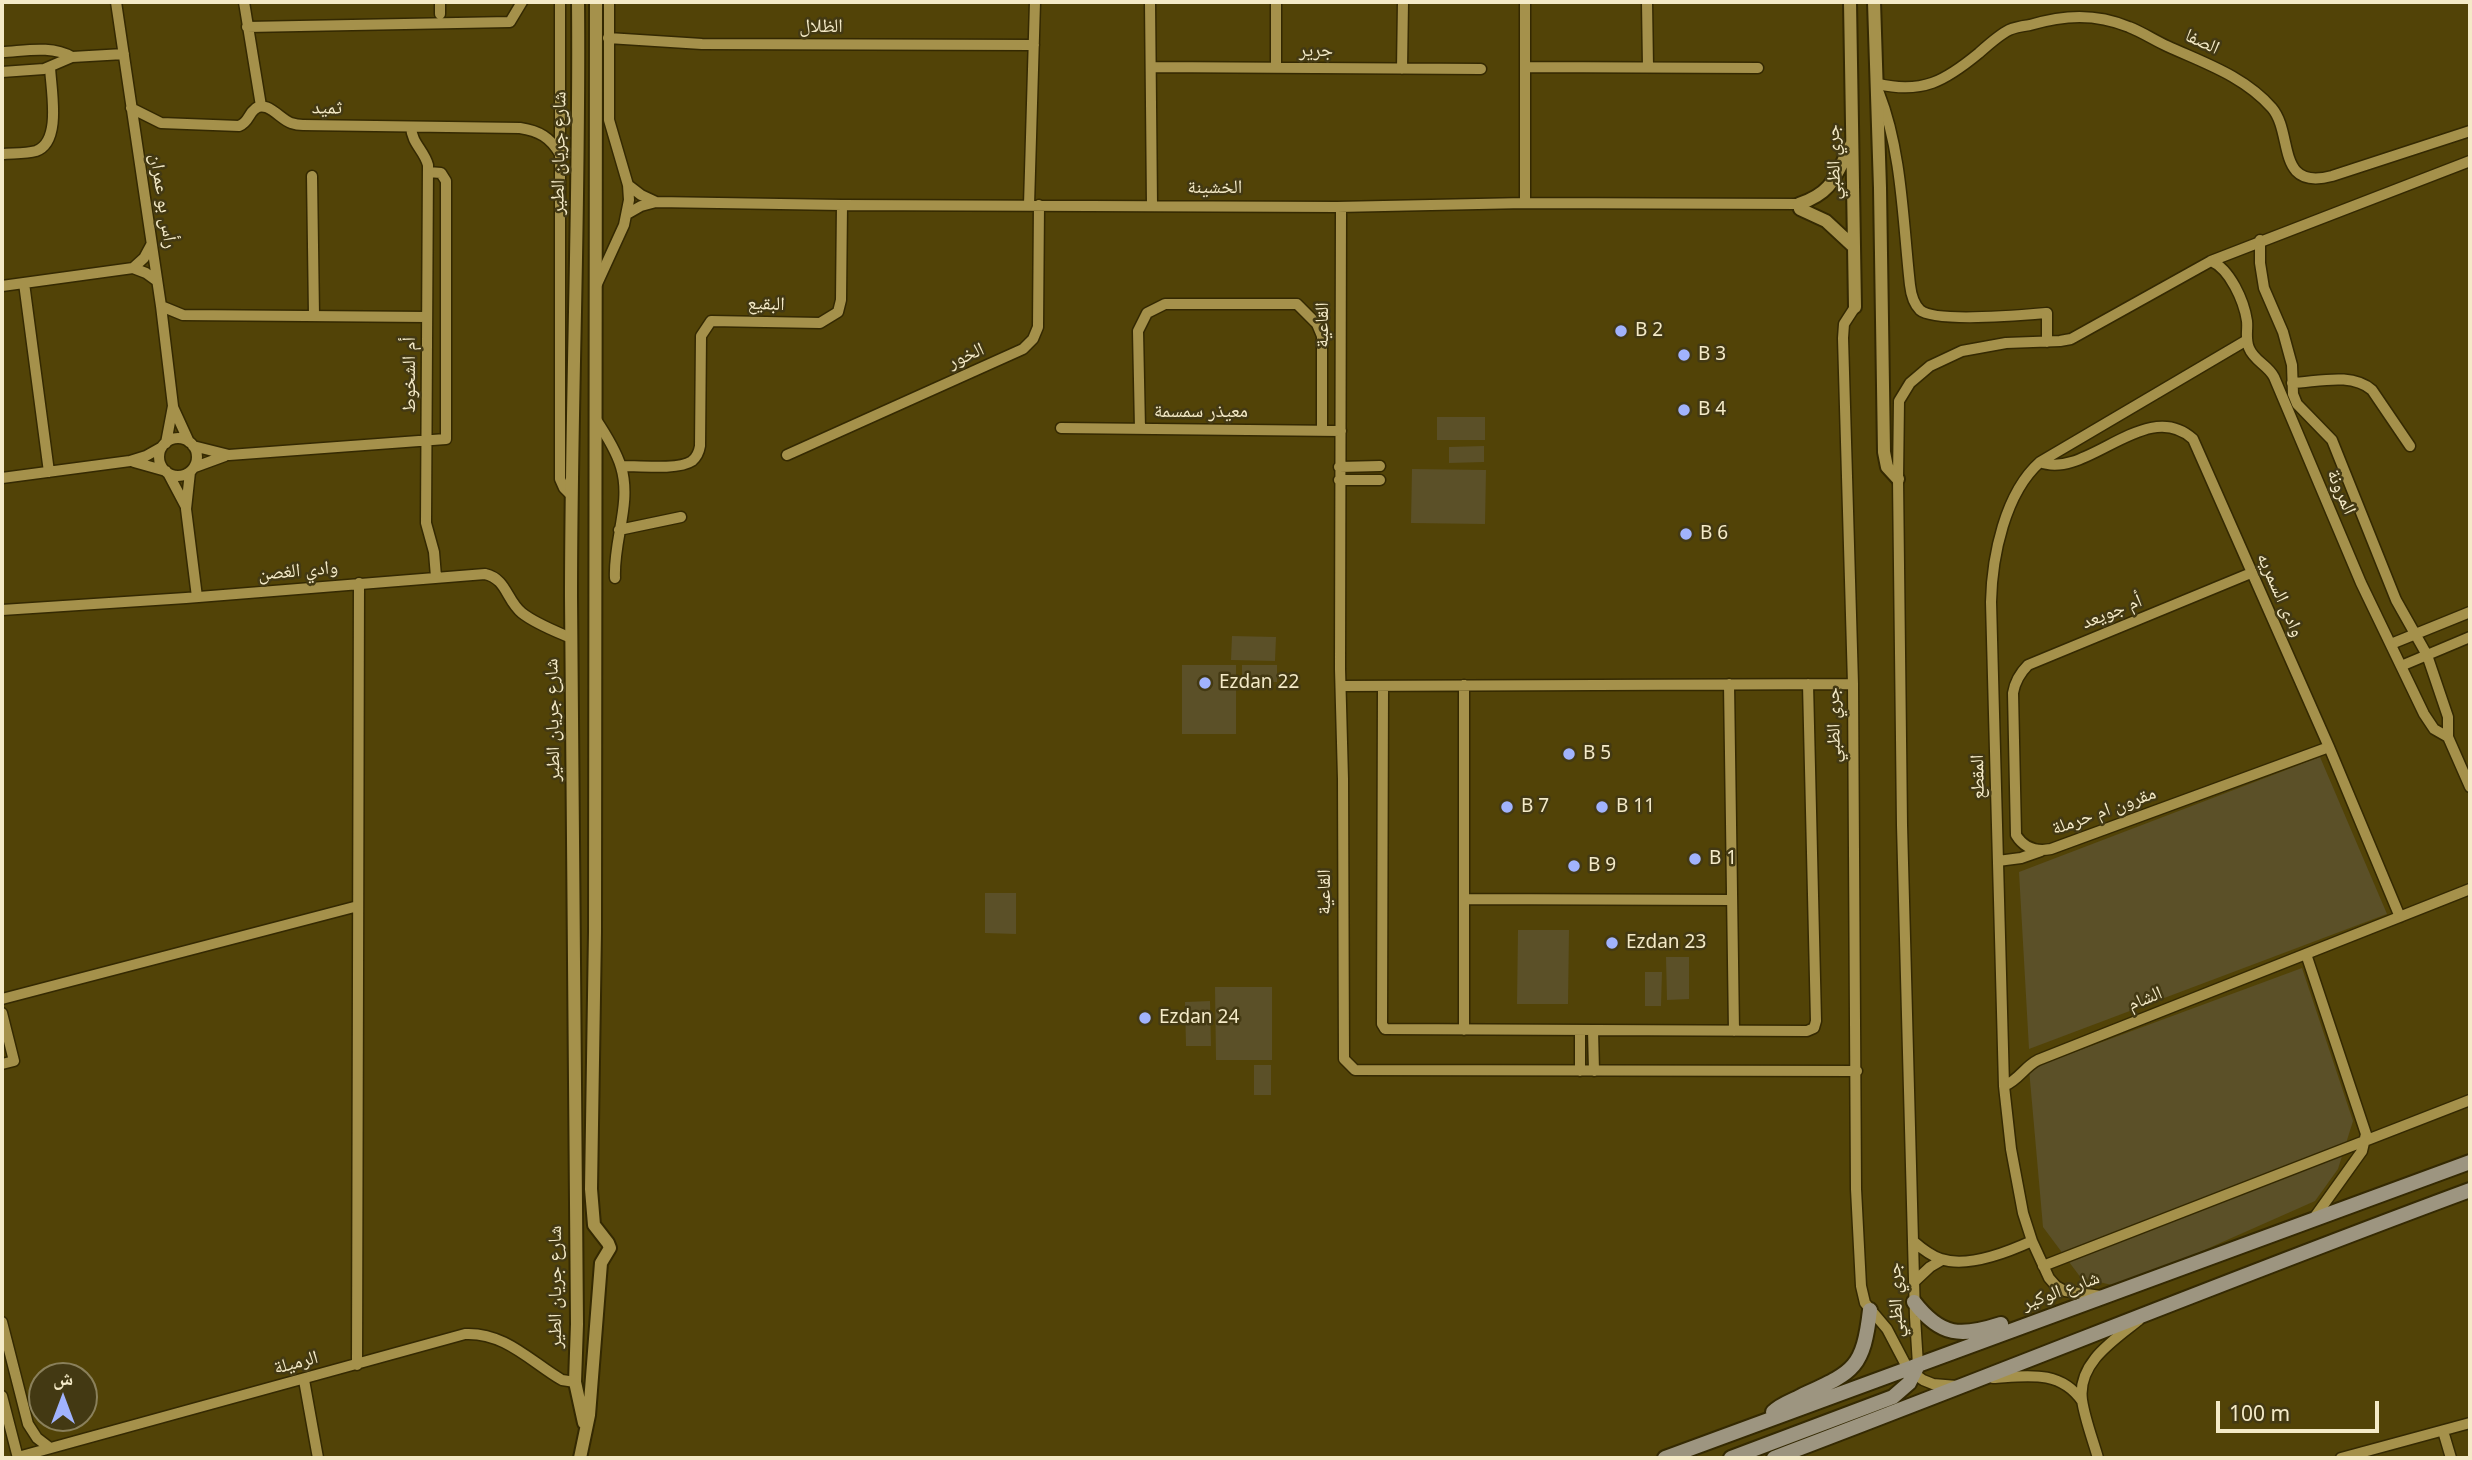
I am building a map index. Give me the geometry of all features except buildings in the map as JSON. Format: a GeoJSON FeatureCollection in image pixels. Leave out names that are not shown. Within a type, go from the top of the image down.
{"type":"FeatureCollection","features":[{"type":"Feature","properties":{"kind":"main road","name":"شارع الوكير"},"geometry":{"type":"LineString","coordinates":[[1665,1458],[1914,1370],[2029,1322],[2470,1162]]}},
{"type":"Feature","properties":{"kind":"main road"},"geometry":{"type":"LineString","coordinates":[[1774,1458],[1979,1381],[2149,1311],[2470,1191]]}},
{"type":"Feature","properties":{"kind":"main road"},"geometry":{"type":"LineString","coordinates":[[1914,1302],[1934,1323],[1957,1332],[1972,1332],[2012,1320],[2029,1322]]}},
{"type":"Feature","properties":{"kind":"main road"},"geometry":{"type":"LineString","coordinates":[[1769,1420],[1777,1408],[1839,1379],[1851,1368],[1865,1348],[1870,1310]]}},
{"type":"Feature","properties":{"kind":"main road"},"geometry":{"type":"LineString","coordinates":[[1731,1458],[1894,1397],[1909,1384],[1914,1370]]}},
{"type":"Feature","properties":{"kind":"street","name":"رأس بو عمران"},"geometry":{"type":"LineString","coordinates":[[116,2],[173,406],[191,444]]}},
{"type":"Feature","properties":{"kind":"street"},"geometry":{"type":"LineString","coordinates":[[131,108],[161,123],[236,126],[244,123],[254,109],[261,107],[244,2]]}},
{"type":"Feature","properties":{"kind":"street"},"geometry":{"type":"LineString","coordinates":[[440,2],[440,14]]}},
{"type":"Feature","properties":{"kind":"street"},"geometry":{"type":"LineString","coordinates":[[247,27],[510,22],[522,2]]}},
{"type":"Feature","properties":{"kind":"street"},"geometry":{"type":"LineString","coordinates":[[560,2],[560,479],[571,495]]}},
{"type":"Feature","properties":{"kind":"street","name":"شارع جريان الطير"},"geometry":{"type":"LineString","coordinates":[[578,2],[579,148],[571,495],[575,1382],[586,1437]]}},
{"type":"Feature","properties":{"kind":"street","name":"شارع جريان الطير"},"geometry":{"type":"LineString","coordinates":[[580,1458],[589,1415],[601,1264],[610,1248],[594,1225],[592,1189],[595,932],[596,2]]}},
{"type":"Feature","properties":{"kind":"street","name":"شارع جريان الطير"},"geometry":{"type":"LineString","coordinates":[[594,291],[627,214],[628,185],[609,120],[609,2]]}},
{"type":"Feature","properties":{"kind":"street","name":"الخور"},"geometry":{"type":"LineString","coordinates":[[787,455],[988,366],[1027,346],[1033,339],[1038,327],[1033,117],[1035,2]]}},
{"type":"Feature","properties":{"kind":"street"},"geometry":{"type":"LineString","coordinates":[[1150,2],[1152,205]]}},
{"type":"Feature","properties":{"kind":"street"},"geometry":{"type":"LineString","coordinates":[[1276,2],[1276,68]]}},
{"type":"Feature","properties":{"kind":"street"},"geometry":{"type":"LineString","coordinates":[[1402,69],[1403,2]]}},
{"type":"Feature","properties":{"kind":"street"},"geometry":{"type":"LineString","coordinates":[[1525,2],[1525,203]]}},
{"type":"Feature","properties":{"kind":"street"},"geometry":{"type":"LineString","coordinates":[[1647,2],[1647,67]]}},
{"type":"Feature","properties":{"kind":"street","name":"جري الظبي"},"geometry":{"type":"LineString","coordinates":[[1850,2],[1855,307],[1846,318],[1843,331],[1853,684],[1859,1266],[1863,1296],[1870,1310],[1887,1329],[1914,1370]]}},
{"type":"Feature","properties":{"kind":"street","name":"جري الظبي"},"geometry":{"type":"LineString","coordinates":[[1874,2],[1878,87],[1884,452],[1887,467],[1898,479]]}},
{"type":"Feature","properties":{"kind":"street","name":"الصفا"},"geometry":{"type":"LineString","coordinates":[[1878,87],[1921,87],[1956,70],[2010,30],[2077,15],[2104,19],[2129,27],[2244,83],[2274,111],[2292,166],[2311,178],[2322,179],[2470,131]]}},
{"type":"Feature","properties":{"kind":"street","name":"الظلال"},"geometry":{"type":"LineString","coordinates":[[608,38],[702,44],[1034,45]]}},
{"type":"Feature","properties":{"kind":"street"},"geometry":{"type":"LineString","coordinates":[[2,52],[48,49],[72,57]]}},
{"type":"Feature","properties":{"kind":"street"},"geometry":{"type":"LineString","coordinates":[[2,72],[50,67],[72,57],[124,54]]}},
{"type":"Feature","properties":{"kind":"street"},"geometry":{"type":"LineString","coordinates":[[2,154],[38,150],[49,141],[53,128],[50,67]]}},
{"type":"Feature","properties":{"kind":"street","name":"جرير"},"geometry":{"type":"LineString","coordinates":[[1151,67],[1480,69]]}},
{"type":"Feature","properties":{"kind":"street"},"geometry":{"type":"LineString","coordinates":[[1525,67],[1758,68]]}},
{"type":"Feature","properties":{"kind":"street"},"geometry":{"type":"LineString","coordinates":[[1878,87],[1889,118],[1894,145],[1914,303],[1923,312],[1945,317],[2047,313],[2047,342],[2081,334],[2211,261],[2260,240],[2470,161]]}},
{"type":"Feature","properties":{"kind":"street","name":"ثميد"},"geometry":{"type":"LineString","coordinates":[[261,107],[297,124],[520,128],[540,132]]}},
{"type":"Feature","properties":{"kind":"street"},"geometry":{"type":"LineString","coordinates":[[540,132],[554,127],[560,120]]}},
{"type":"Feature","properties":{"kind":"street","name":"أم الشخوط"},"geometry":{"type":"LineString","coordinates":[[411,127],[414,143],[428,161],[427,528],[434,552],[436,577]]}},
{"type":"Feature","properties":{"kind":"street"},"geometry":{"type":"LineString","coordinates":[[540,132],[552,142],[560,154]]}},
{"type":"Feature","properties":{"kind":"street"},"geometry":{"type":"LineString","coordinates":[[1853,142],[1829,187],[1800,207],[1834,226],[1854,247]]}},
{"type":"Feature","properties":{"kind":"street","name":"أم الشخوط"},"geometry":{"type":"LineString","coordinates":[[427,440],[446,439],[445,178],[441,173],[428,172]]}},
{"type":"Feature","properties":{"kind":"street"},"geometry":{"type":"LineString","coordinates":[[312,176],[314,315]]}},
{"type":"Feature","properties":{"kind":"street"},"geometry":{"type":"LineString","coordinates":[[628,185],[656,202]]}},
{"type":"Feature","properties":{"kind":"street","name":"الخشينة"},"geometry":{"type":"LineString","coordinates":[[627,214],[656,202],[1341,206],[1525,203],[1800,207]]}},
{"type":"Feature","properties":{"kind":"street"},"geometry":{"type":"LineString","coordinates":[[429,203],[445,203]]}},
{"type":"Feature","properties":{"kind":"street","name":"البقيع"},"geometry":{"type":"LineString","coordinates":[[621,466],[684,465],[695,459],[701,446],[701,344],[703,330],[711,321],[820,323],[838,312],[842,291],[842,205]]}},
{"type":"Feature","properties":{"kind":"street","name":"القاعية"},"geometry":{"type":"LineString","coordinates":[[1341,206],[1339,480],[1344,1059],[1356,1070],[1857,1071]]}},
{"type":"Feature","properties":{"kind":"street","name":"المرونة"},"geometry":{"type":"LineString","coordinates":[[2260,240],[2262,276],[2283,332],[2292,365],[2292,383],[2297,404],[2332,440],[2396,600],[2427,655],[2448,717],[2448,737],[2470,787]]}},
{"type":"Feature","properties":{"kind":"street"},"geometry":{"type":"LineString","coordinates":[[133,268],[144,258],[151,245]]}},
{"type":"Feature","properties":{"kind":"street","name":"المرونة"},"geometry":{"type":"LineString","coordinates":[[2211,261],[2225,270],[2239,298],[2247,321],[2247,340],[2252,354],[2268,367],[2274,377],[2361,583],[2424,713],[2434,729],[2448,737]]}},
{"type":"Feature","properties":{"kind":"street"},"geometry":{"type":"LineString","coordinates":[[2,286],[133,268],[157,281]]}},
{"type":"Feature","properties":{"kind":"street"},"geometry":{"type":"LineString","coordinates":[[428,277],[445,278]]}},
{"type":"Feature","properties":{"kind":"street"},"geometry":{"type":"LineString","coordinates":[[24,283],[49,472]]}},
{"type":"Feature","properties":{"kind":"street"},"geometry":{"type":"LineString","coordinates":[[1140,429],[1138,331],[1147,313],[1165,304],[1297,304],[1317,324],[1322,336],[1322,430]]}},
{"type":"Feature","properties":{"kind":"street"},"geometry":{"type":"LineString","coordinates":[[161,306],[183,315],[428,317]]}},
{"type":"Feature","properties":{"kind":"street","name":"المقطع"},"geometry":{"type":"LineString","coordinates":[[2102,1297],[2060,1289],[2052,1283],[2032,1241],[2015,1174],[2006,1118],[1998,861],[1992,582],[1994,561],[2013,498],[2024,478],[2040,462],[2247,340]]}},
{"type":"Feature","properties":{"kind":"street","name":"جري الظبي"},"geometry":{"type":"LineString","coordinates":[[1914,1370],[1902,825],[1899,401],[1910,383],[1930,366],[1962,351],[2006,344],[2047,342]]}},
{"type":"Feature","properties":{"kind":"street"},"geometry":{"type":"LineString","coordinates":[[560,365],[574,365]]}},
{"type":"Feature","properties":{"kind":"street"},"geometry":{"type":"LineString","coordinates":[[2292,383],[2355,380],[2365,384],[2372,390],[2410,446]]}},
{"type":"Feature","properties":{"kind":"street","name":"رأس بو عمران"},"geometry":{"type":"LineString","coordinates":[[164,445],[173,406]]}},
{"type":"Feature","properties":{"kind":"street"},"geometry":{"type":"LineString","coordinates":[[595,418],[621,466],[624,495],[615,555],[615,578]]}},
{"type":"Feature","properties":{"kind":"street","name":"معيذر سمسمة"},"geometry":{"type":"LineString","coordinates":[[1061,428],[1341,431]]}},
{"type":"Feature","properties":{"kind":"street","name":"وادى السمريه"},"geometry":{"type":"LineString","coordinates":[[2040,462],[2052,466],[2070,464],[2118,440],[2155,428],[2172,428],[2187,433],[2197,444],[2400,917]]}},
{"type":"Feature","properties":{"kind":"street"},"geometry":{"type":"LineString","coordinates":[[2,478],[130,461],[180,438],[229,455]]}},
{"type":"Feature","properties":{"kind":"street"},"geometry":{"type":"LineString","coordinates":[[130,461],[179,476],[229,455],[427,440]]}},
{"type":"Feature","properties":{"kind":"street"},"geometry":{"type":"LineString","coordinates":[[191,444],[197,456],[192,469],[186,509],[197,597]]}},
{"type":"Feature","properties":{"kind":"street"},"geometry":{"type":"LineString","coordinates":[[164,445],[159,459],[186,509]]}},
{"type":"Feature","properties":{"kind":"street"},"geometry":{"type":"LineString","coordinates":[[1339,467],[1380,466]]}},
{"type":"Feature","properties":{"kind":"street"},"geometry":{"type":"LineString","coordinates":[[1339,480],[1380,480]]}},
{"type":"Feature","properties":{"kind":"street"},"geometry":{"type":"LineString","coordinates":[[619,530],[681,517]]}},
{"type":"Feature","properties":{"kind":"street","name":"وادي الغصن"},"geometry":{"type":"LineString","coordinates":[[2,610],[480,573],[490,575],[502,583],[513,604],[525,615],[572,638]]}},
{"type":"Feature","properties":{"kind":"street","name":"أم جويعد"},"geometry":{"type":"LineString","coordinates":[[2013,706],[2015,685],[2028,665],[2251,573]]}},
{"type":"Feature","properties":{"kind":"street"},"geometry":{"type":"LineString","coordinates":[[357,1365],[359,583]]}},
{"type":"Feature","properties":{"kind":"street"},"geometry":{"type":"LineString","coordinates":[[2391,644],[2470,612]]}},
{"type":"Feature","properties":{"kind":"street"},"geometry":{"type":"LineString","coordinates":[[2402,666],[2470,637]]}},
{"type":"Feature","properties":{"kind":"street"},"geometry":{"type":"LineString","coordinates":[[1729,684],[1734,1031]]}},
{"type":"Feature","properties":{"kind":"street"},"geometry":{"type":"LineString","coordinates":[[1383,685],[1382,1024],[1388,1030],[1807,1031],[1816,1024],[1808,684]]}},
{"type":"Feature","properties":{"kind":"street"},"geometry":{"type":"LineString","coordinates":[[1341,686],[1853,684]]}},
{"type":"Feature","properties":{"kind":"street"},"geometry":{"type":"LineString","coordinates":[[1464,685],[1464,1030]]}},
{"type":"Feature","properties":{"kind":"street","name":"مقرون ام حرملة"},"geometry":{"type":"LineString","coordinates":[[2013,706],[2015,830],[2018,839],[2035,849],[2045,850],[2329,747]]}},
{"type":"Feature","properties":{"kind":"street"},"geometry":{"type":"LineString","coordinates":[[1998,861],[2021,858],[2045,850]]}},
{"type":"Feature","properties":{"kind":"street","name":"الشام"},"geometry":{"type":"LineString","coordinates":[[2004,1086],[2017,1080],[2038,1060],[2470,889]]}},
{"type":"Feature","properties":{"kind":"street"},"geometry":{"type":"LineString","coordinates":[[1464,900],[1732,900]]}},
{"type":"Feature","properties":{"kind":"street"},"geometry":{"type":"LineString","coordinates":[[2,999],[358,906]]}},
{"type":"Feature","properties":{"kind":"street"},"geometry":{"type":"LineString","coordinates":[[2306,954],[2366,1134],[2365,1142],[2342,1181],[2312,1221]]}},
{"type":"Feature","properties":{"kind":"street"},"geometry":{"type":"LineString","coordinates":[[2,1013],[14,1061],[2,1064]]}},
{"type":"Feature","properties":{"kind":"street"},"geometry":{"type":"LineString","coordinates":[[1580,1030],[1580,1071]]}},
{"type":"Feature","properties":{"kind":"street"},"geometry":{"type":"LineString","coordinates":[[1593,1030],[1594,1071]]}},
{"type":"Feature","properties":{"kind":"street"},"geometry":{"type":"LineString","coordinates":[[2043,1266],[2470,1100]]}},
{"type":"Feature","properties":{"kind":"street"},"geometry":{"type":"LineString","coordinates":[[576,1240],[587,1236],[603,1238]]}},
{"type":"Feature","properties":{"kind":"street"},"geometry":{"type":"LineString","coordinates":[[1913,1241],[1942,1260]]}},
{"type":"Feature","properties":{"kind":"street"},"geometry":{"type":"LineString","coordinates":[[1914,1282],[1942,1260],[1979,1259],[2015,1249],[2032,1241]]}},
{"type":"Feature","properties":{"kind":"street"},"geometry":{"type":"LineString","coordinates":[[2098,1458],[2082,1401],[2083,1384],[2092,1361],[2149,1311]]}},
{"type":"Feature","properties":{"kind":"street"},"geometry":{"type":"LineString","coordinates":[[2,1322],[27,1424],[37,1438],[50,1448]]}},
{"type":"Feature","properties":{"kind":"street","name":"الرميلة"},"geometry":{"type":"LineString","coordinates":[[18,1458],[458,1335],[473,1334],[500,1339],[562,1380],[575,1382]]}},
{"type":"Feature","properties":{"kind":"street"},"geometry":{"type":"LineString","coordinates":[[1914,1370],[1933,1384],[1958,1386],[1979,1381],[2048,1377],[2071,1387],[2082,1401]]}},
{"type":"Feature","properties":{"kind":"street"},"geometry":{"type":"LineString","coordinates":[[575,1382],[591,1373]]}},
{"type":"Feature","properties":{"kind":"street"},"geometry":{"type":"LineString","coordinates":[[303,1380],[318,1458]]}},
{"type":"Feature","properties":{"kind":"street"},"geometry":{"type":"LineString","coordinates":[[2,1396],[18,1458]]}},
{"type":"Feature","properties":{"kind":"street"},"geometry":{"type":"LineString","coordinates":[[2341,1458],[2470,1423]]}},
{"type":"Feature","properties":{"kind":"street"},"geometry":{"type":"LineString","coordinates":[[2443,1432],[2451,1458]]}},
{"type":"Feature","properties":{"kind":"shaded area"},"geometry":{"type":"Polygon","coordinates":[[[1437,417],[1485,417],[1485,440],[1437,440],[1437,417]]]}},
{"type":"Feature","properties":{"kind":"shaded area"},"geometry":{"type":"Polygon","coordinates":[[[1484,446],[1484,462],[1449,463],[1449,447],[1484,446]]]}},
{"type":"Feature","properties":{"kind":"shaded area"},"geometry":{"type":"Polygon","coordinates":[[[1412,469],[1486,470],[1485,524],[1411,523],[1412,469]]]}},
{"type":"Feature","properties":{"kind":"shaded area"},"geometry":{"type":"Polygon","coordinates":[[[1232,636],[1276,637],[1275,661],[1231,660],[1232,636]]]}},
{"type":"Feature","properties":{"kind":"shaded area"},"geometry":{"type":"Polygon","coordinates":[[[1182,665],[1236,665],[1236,734],[1182,734],[1182,665]]]}},
{"type":"Feature","properties":{"kind":"shaded area"},"geometry":{"type":"Polygon","coordinates":[[[1242,665],[1277,665],[1277,682],[1242,682],[1242,665]]]}},
{"type":"Feature","properties":{"kind":"shaded area"},"geometry":{"type":"Polygon","coordinates":[[[2320,757],[2387,914],[2029,1049],[2019,872],[2320,757]]]}},
{"type":"Feature","properties":{"kind":"shaded area"},"geometry":{"type":"Polygon","coordinates":[[[985,893],[1016,893],[1016,934],[985,933],[985,893]]]}},
{"type":"Feature","properties":{"kind":"shaded area"},"geometry":{"type":"Polygon","coordinates":[[[1518,930],[1569,930],[1568,1004],[1517,1004],[1518,930]]]}},
{"type":"Feature","properties":{"kind":"shaded area"},"geometry":{"type":"Polygon","coordinates":[[[1666,957],[1689,957],[1689,999],[1667,1000],[1666,957]]]}},
{"type":"Feature","properties":{"kind":"shaded area"},"geometry":{"type":"Polygon","coordinates":[[[2302,968],[2353,1121],[2338,1169],[2315,1201],[2121,1287],[2081,1278],[2043,1227],[2029,1069],[2302,968]]]}},
{"type":"Feature","properties":{"kind":"shaded area"},"geometry":{"type":"Polygon","coordinates":[[[1645,972],[1662,972],[1661,1006],[1645,1006],[1645,972]]]}},
{"type":"Feature","properties":{"kind":"shaded area"},"geometry":{"type":"Polygon","coordinates":[[[1215,987],[1272,987],[1272,1060],[1216,1060],[1215,987]]]}},
{"type":"Feature","properties":{"kind":"shaded area"},"geometry":{"type":"Polygon","coordinates":[[[1210,1001],[1211,1046],[1186,1046],[1185,1002],[1210,1001]]]}},
{"type":"Feature","properties":{"kind":"shaded area"},"geometry":{"type":"Polygon","coordinates":[[[1254,1065],[1271,1065],[1271,1095],[1254,1095],[1254,1065]]]}},
{"type":"Feature","properties":{"kind":"place","name":"B 2"},"geometry":{"type":"Point","coordinates":[1621,331]}},
{"type":"Feature","properties":{"kind":"place","name":"B 3"},"geometry":{"type":"Point","coordinates":[1684,355]}},
{"type":"Feature","properties":{"kind":"place","name":"B 4"},"geometry":{"type":"Point","coordinates":[1684,410]}},
{"type":"Feature","properties":{"kind":"place","name":"B 6"},"geometry":{"type":"Point","coordinates":[1686,534]}},
{"type":"Feature","properties":{"kind":"place","name":"Ezdan 22"},"geometry":{"type":"Point","coordinates":[1205,683]}},
{"type":"Feature","properties":{"kind":"place","name":"B 5"},"geometry":{"type":"Point","coordinates":[1569,754]}},
{"type":"Feature","properties":{"kind":"place","name":"B 7"},"geometry":{"type":"Point","coordinates":[1507,807]}},
{"type":"Feature","properties":{"kind":"place","name":"B 11"},"geometry":{"type":"Point","coordinates":[1602,807]}},
{"type":"Feature","properties":{"kind":"place","name":"B 1"},"geometry":{"type":"Point","coordinates":[1695,859]}},
{"type":"Feature","properties":{"kind":"place","name":"B 9"},"geometry":{"type":"Point","coordinates":[1574,866]}},
{"type":"Feature","properties":{"kind":"place","name":"Ezdan 23"},"geometry":{"type":"Point","coordinates":[1612,943]}},
{"type":"Feature","properties":{"kind":"place","name":"Ezdan 24"},"geometry":{"type":"Point","coordinates":[1145,1018]}}]}
